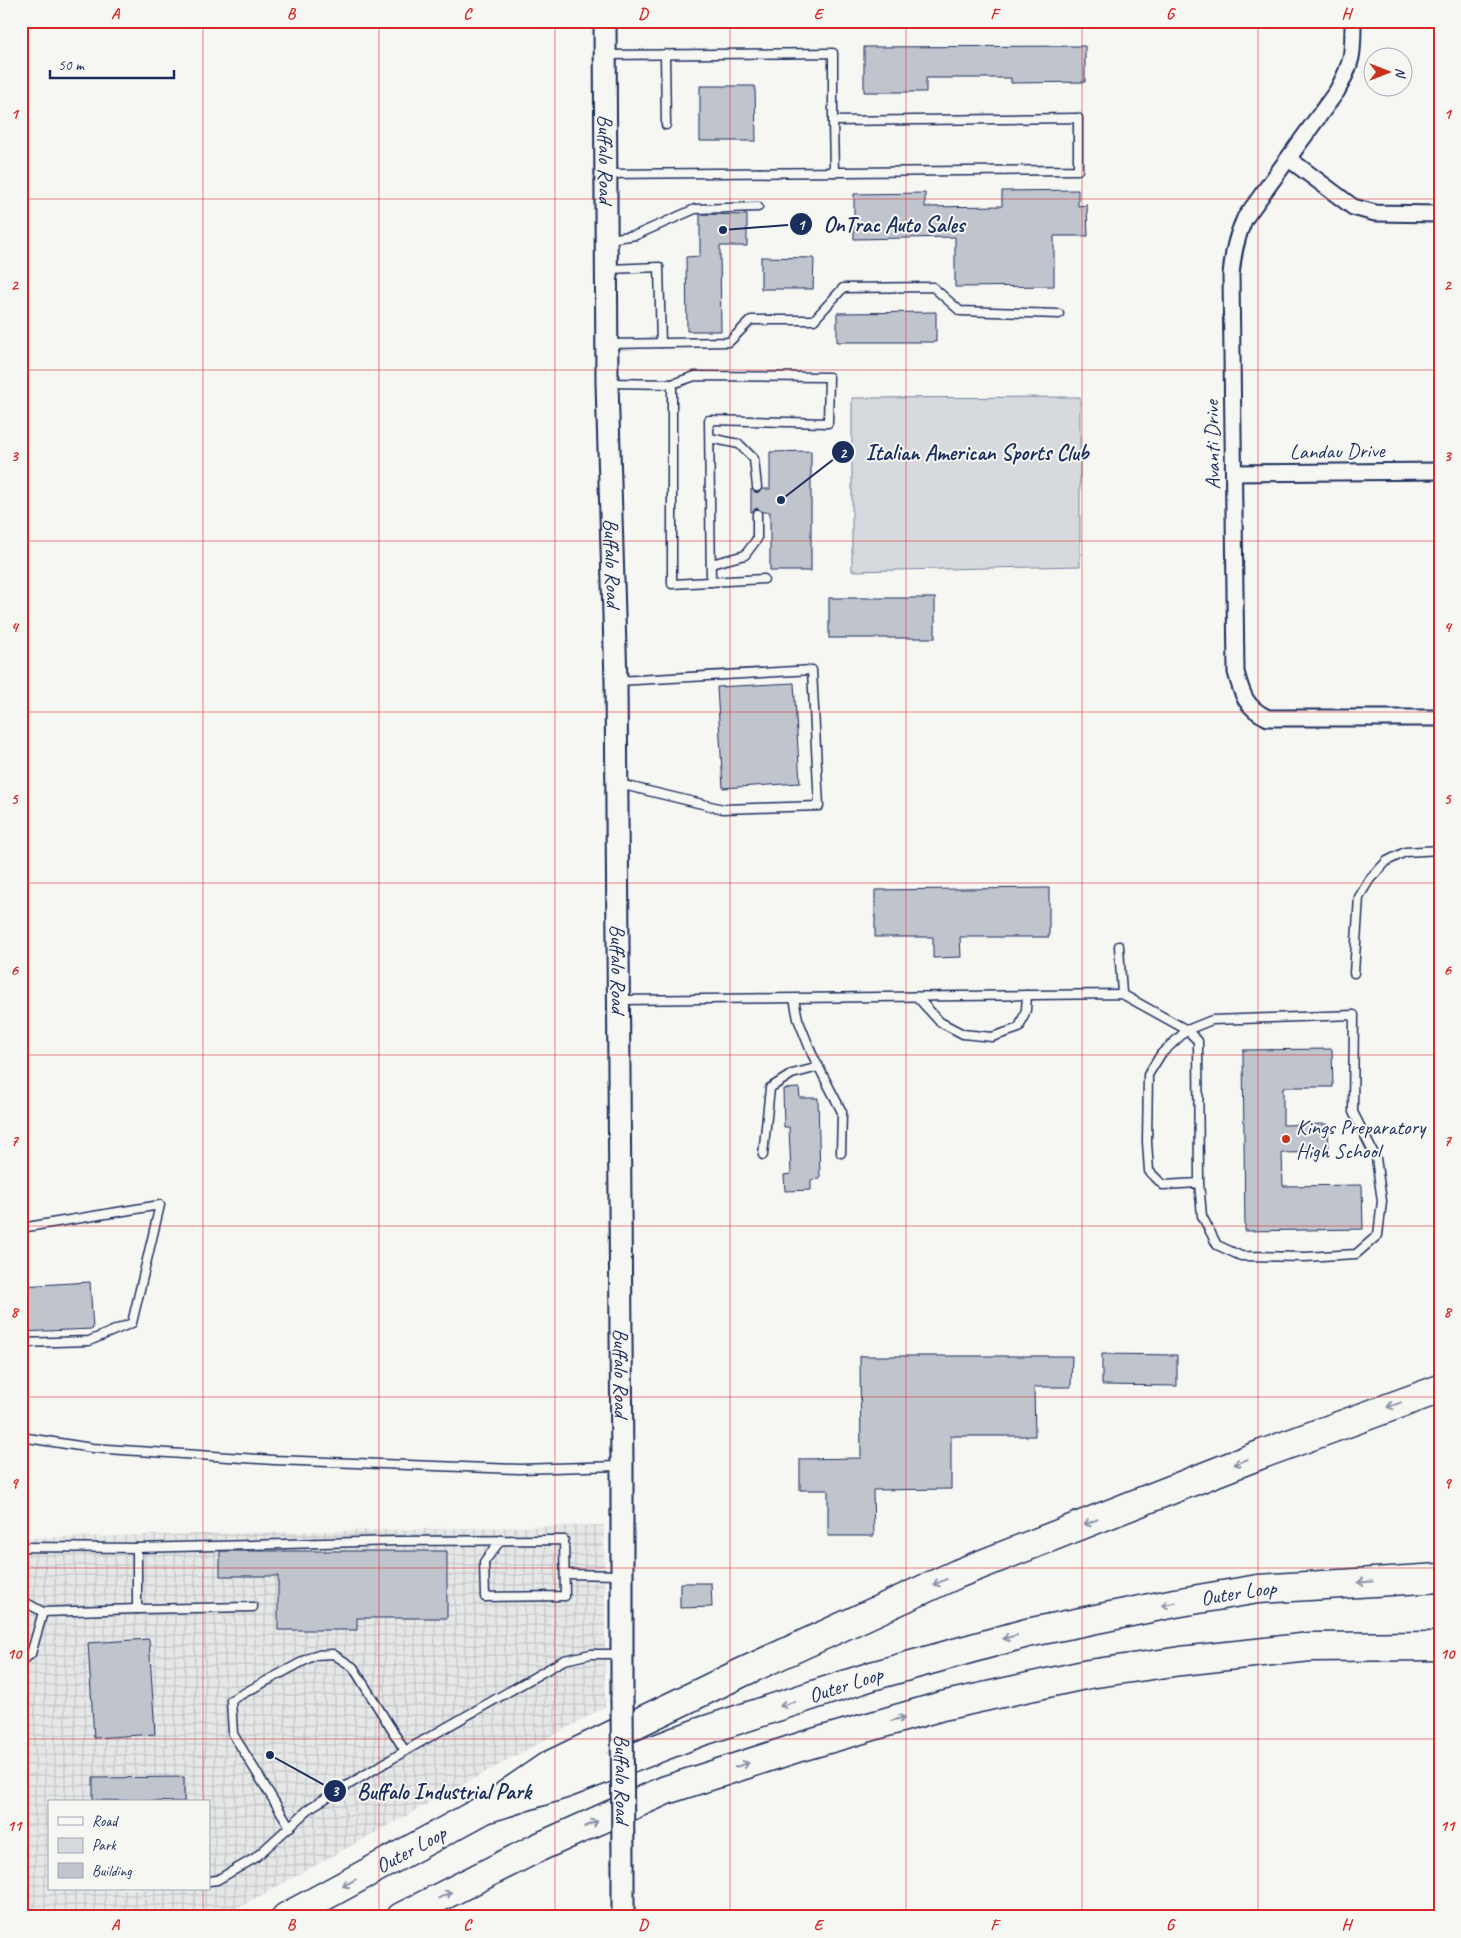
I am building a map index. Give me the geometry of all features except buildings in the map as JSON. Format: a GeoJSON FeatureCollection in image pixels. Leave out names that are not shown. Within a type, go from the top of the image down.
{"type":"FeatureCollection","features":[{"type":"Feature","properties":{"kind":"highway"},"geometry":{"type":"LineString","coordinates":[[485,1810],[548,1766],[743,1672],[957,1574],[1262,1454],[1440,1389]]}},
{"type":"Feature","properties":{"kind":"highway","name":"Outer Loop"},"geometry":{"type":"LineString","coordinates":[[286,1917],[485,1810],[566,1784],[700,1732],[836,1688],[1026,1633],[1175,1603],[1258,1589],[1427,1578],[1440,1574]]}},
{"type":"Feature","properties":{"kind":"highway"},"geometry":{"type":"LineString","coordinates":[[402,1917],[537,1848],[666,1790],[800,1747],[942,1706],[1089,1674],[1181,1661],[1310,1647],[1440,1646]]}},
{"type":"Feature","properties":{"kind":"main road","name":"Buffalo Road"},"geometry":{"type":"LineString","coordinates":[[605,21],[607,383],[616,681],[622,1466],[623,1917]]}},
{"type":"Feature","properties":{"kind":"street","name":"Avanti Drive"},"geometry":{"type":"LineString","coordinates":[[1353,21],[1353,53],[1349,70],[1337,91],[1245,218],[1238,233],[1234,250],[1231,275],[1236,672],[1247,702],[1254,712],[1268,718],[1440,718]]}},
{"type":"Feature","properties":{"kind":"street"},"geometry":{"type":"LineString","coordinates":[[1288,159],[1353,207],[1375,213],[1440,214]]}},
{"type":"Feature","properties":{"kind":"street","name":"Landau Drive"},"geometry":{"type":"LineString","coordinates":[[1234,473],[1440,472]]}},
{"type":"Feature","properties":{"kind":"lane"},"geometry":{"type":"LineString","coordinates":[[605,55],[833,53],[834,172]]}},
{"type":"Feature","properties":{"kind":"lane"},"geometry":{"type":"LineString","coordinates":[[665,54],[666,125]]}},
{"type":"Feature","properties":{"kind":"lane"},"geometry":{"type":"LineString","coordinates":[[606,174],[1078,170],[1078,118],[833,121]]}},
{"type":"Feature","properties":{"kind":"lane"},"geometry":{"type":"LineString","coordinates":[[606,239],[636,235],[694,209],[758,208]]}},
{"type":"Feature","properties":{"kind":"lane"},"geometry":{"type":"LineString","coordinates":[[606,269],[659,267],[661,343]]}},
{"type":"Feature","properties":{"kind":"lane"},"geometry":{"type":"LineString","coordinates":[[607,344],[729,342],[751,320],[814,320],[843,288],[933,287],[960,311],[1059,314]]}},
{"type":"Feature","properties":{"kind":"lane"},"geometry":{"type":"LineString","coordinates":[[607,383],[672,384],[695,376],[829,377],[828,423],[709,420],[711,582]]}},
{"type":"Feature","properties":{"kind":"lane"},"geometry":{"type":"LineString","coordinates":[[672,384],[672,584],[764,579]]}},
{"type":"Feature","properties":{"kind":"lane"},"geometry":{"type":"LineString","coordinates":[[710,438],[739,444],[754,459],[757,487]]}},
{"type":"Feature","properties":{"kind":"lane"},"geometry":{"type":"LineString","coordinates":[[711,564],[745,555],[757,539],[757,514]]}},
{"type":"Feature","properties":{"kind":"lane"},"geometry":{"type":"LineString","coordinates":[[616,681],[812,670],[819,806],[724,809],[616,784]]}},
{"type":"Feature","properties":{"kind":"lane"},"geometry":{"type":"LineString","coordinates":[[1354,973],[1359,897],[1370,879],[1387,861],[1405,852],[1440,850]]}},
{"type":"Feature","properties":{"kind":"lane"},"geometry":{"type":"LineString","coordinates":[[1119,946],[1122,994]]}},
{"type":"Feature","properties":{"kind":"lane"},"geometry":{"type":"LineString","coordinates":[[619,1000],[1122,994],[1187,1030],[1198,1041],[1199,1182],[1202,1216],[1217,1245],[1241,1256],[1305,1257],[1356,1254],[1378,1235],[1382,1200],[1376,1158],[1353,1112],[1354,1015],[1212,1020],[1187,1030],[1161,1054],[1148,1075],[1146,1142],[1149,1171],[1163,1185],[1199,1182]]}},
{"type":"Feature","properties":{"kind":"lane"},"geometry":{"type":"LineString","coordinates":[[916,997],[940,1022],[963,1034],[992,1037],[1019,1028],[1026,1010],[1026,995]]}},
{"type":"Feature","properties":{"kind":"lane"},"geometry":{"type":"LineString","coordinates":[[794,999],[798,1019],[819,1067],[842,1112],[841,1153]]}},
{"type":"Feature","properties":{"kind":"lane"},"geometry":{"type":"LineString","coordinates":[[763,1155],[770,1088],[792,1074],[819,1067]]}},
{"type":"Feature","properties":{"kind":"lane"},"geometry":{"type":"LineString","coordinates":[[21,1228],[160,1205],[132,1323],[89,1341],[21,1343]]}},
{"type":"Feature","properties":{"kind":"lane"},"geometry":{"type":"LineString","coordinates":[[21,1437],[92,1448],[274,1460],[519,1469],[622,1466]]}},
{"type":"Feature","properties":{"kind":"lane"},"geometry":{"type":"LineString","coordinates":[[21,1550],[24,1547],[137,1548],[397,1540],[501,1540],[564,1540],[565,1596],[485,1597],[484,1562],[501,1540]]}},
{"type":"Feature","properties":{"kind":"lane"},"geometry":{"type":"LineString","coordinates":[[137,1548],[137,1609]]}},
{"type":"Feature","properties":{"kind":"lane"},"geometry":{"type":"LineString","coordinates":[[565,1574],[621,1575]]}},
{"type":"Feature","properties":{"kind":"lane"},"geometry":{"type":"LineString","coordinates":[[21,1600],[43,1612],[253,1607]]}},
{"type":"Feature","properties":{"kind":"lane"},"geometry":{"type":"LineString","coordinates":[[21,1662],[31,1654],[43,1612]]}},
{"type":"Feature","properties":{"kind":"lane"},"geometry":{"type":"LineString","coordinates":[[290,1827],[233,1734],[231,1700],[315,1655],[333,1654],[353,1667],[405,1751]]}},
{"type":"Feature","properties":{"kind":"lane"},"geometry":{"type":"LineString","coordinates":[[210,1882],[217,1880],[255,1858],[311,1808],[405,1751],[564,1660],[591,1654],[622,1654]]}},
{"type":"Feature","properties":{"kind":"shaded area"},"geometry":{"type":"Polygon","coordinates":[[[604,1525],[605,1707],[221,1917],[21,1917],[21,1538],[604,1525]]]}},
{"type":"Feature","properties":{"kind":"green space"},"geometry":{"type":"Polygon","coordinates":[[[1080,397],[1080,566],[852,571],[852,398],[1080,397]]]}},
{"type":"Feature","properties":{"kind":"place","name":"OnTrac Auto Sales"},"geometry":{"type":"Point","coordinates":[723,230]}},
{"type":"Feature","properties":{"kind":"place","name":"Italian American Sports Club"},"geometry":{"type":"Point","coordinates":[781,500]}},
{"type":"Feature","properties":{"kind":"place","name":"Kings Preparatory High School"},"geometry":{"type":"Point","coordinates":[1286,1139]}},
{"type":"Feature","properties":{"kind":"place","name":"Buffalo Industrial Park"},"geometry":{"type":"Point","coordinates":[270,1755]}}]}
